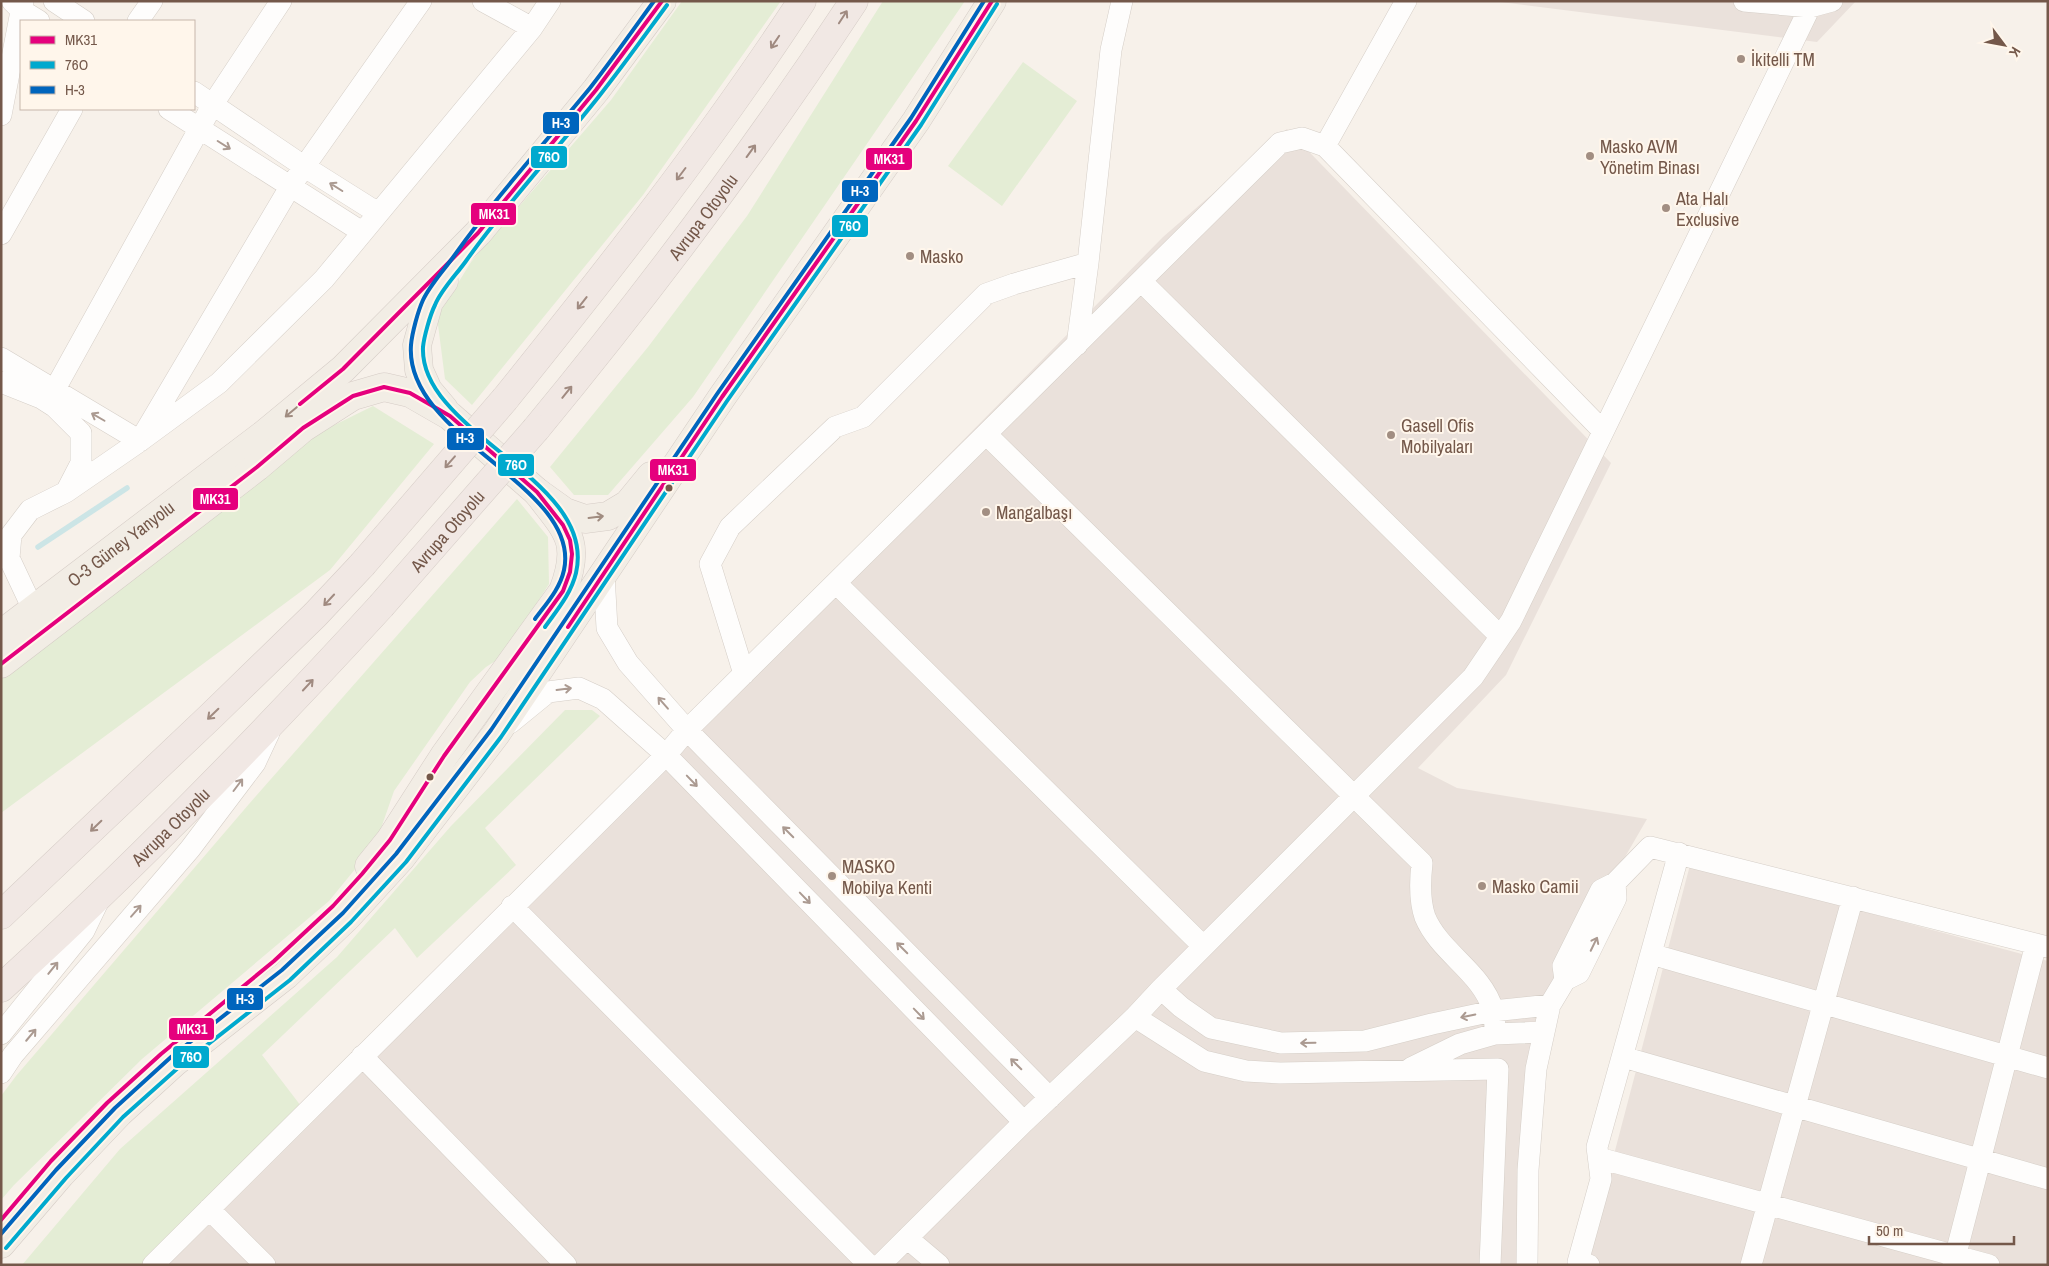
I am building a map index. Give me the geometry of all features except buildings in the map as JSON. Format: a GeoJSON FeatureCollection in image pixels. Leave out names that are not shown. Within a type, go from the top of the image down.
{"type":"FeatureCollection","features":[{"type":"Feature","properties":{"kind":"highway"},"geometry":{"type":"LineString","coordinates":[[1,915],[211,716],[315,615],[362,565],[505,399],[656,208],[727,112],[802,1]]}},
{"type":"Feature","properties":{"kind":"highway","name":"Avrupa Otoyolu"},"geometry":{"type":"LineString","coordinates":[[1,988],[102,893],[275,721],[382,606],[471,506],[594,359],[700,222],[806,73],[854,1]]}},
{"type":"Feature","properties":{"kind":"main road","name":"O-3 Güney Yanyolu"},"geometry":{"type":"LineString","coordinates":[[41,618],[343,369],[478,233],[596,90],[662,1]]}},
{"type":"Feature","properties":{"kind":"main road"},"geometry":{"type":"LineString","coordinates":[[1,1244],[61,1174],[119,1113],[175,1062],[286,975],[347,917],[401,858],[496,734],[722,396],[916,121],[992,1]]}},
{"type":"Feature","properties":{"kind":"main road"},"geometry":{"type":"LineString","coordinates":[[450,416],[428,390],[419,370],[417,345],[429,302],[478,233]]}},
{"type":"Feature","properties":{"kind":"main road","name":"O-3 Güney Yanyolu"},"geometry":{"type":"LineString","coordinates":[[41,618],[249,473],[303,428],[353,396],[384,387],[410,393],[450,416],[537,492]]}},
{"type":"Feature","properties":{"kind":"main road"},"geometry":{"type":"LineString","coordinates":[[537,492],[565,512],[584,519],[608,516],[628,504],[722,396]]}},
{"type":"Feature","properties":{"kind":"main road"},"geometry":{"type":"LineString","coordinates":[[1,1220],[51,1161],[107,1103],[161,1054],[274,961],[333,906],[390,840],[444,756],[563,591],[570,572],[572,554],[570,540],[563,525],[537,492]]}},
{"type":"Feature","properties":{"kind":"main road"},"geometry":{"type":"LineString","coordinates":[[1,634],[41,618]]}},
{"type":"Feature","properties":{"kind":"main road"},"geometry":{"type":"LineString","coordinates":[[1,664],[41,618]]}},
{"type":"Feature","properties":{"kind":"street"},"geometry":{"type":"LineString","coordinates":[[54,1],[82,20]]}},
{"type":"Feature","properties":{"kind":"street"},"geometry":{"type":"LineString","coordinates":[[139,20],[152,1]]}},
{"type":"Feature","properties":{"kind":"street"},"geometry":{"type":"LineString","coordinates":[[48,394],[198,129],[281,1]]}},
{"type":"Feature","properties":{"kind":"street"},"geometry":{"type":"LineString","coordinates":[[140,441],[290,187],[421,1]]}},
{"type":"Feature","properties":{"kind":"street"},"geometry":{"type":"LineString","coordinates":[[483,1],[532,28]]}},
{"type":"Feature","properties":{"kind":"street"},"geometry":{"type":"LineString","coordinates":[[41,618],[9,558],[11,535],[30,510],[66,492],[140,441],[219,382],[324,279],[532,28],[550,1]]}},
{"type":"Feature","properties":{"kind":"street"},"geometry":{"type":"LineString","coordinates":[[1077,344],[1088,262],[1111,50],[1122,1]]}},
{"type":"Feature","properties":{"kind":"street"},"geometry":{"type":"LineString","coordinates":[[1325,146],[1406,1]]}},
{"type":"Feature","properties":{"kind":"street"},"geometry":{"type":"LineString","coordinates":[[1744,1],[1810,7],[1832,1]]}},
{"type":"Feature","properties":{"kind":"street"},"geometry":{"type":"LineString","coordinates":[[19,4],[38,20]]}},
{"type":"Feature","properties":{"kind":"street"},"geometry":{"type":"LineString","coordinates":[[1,115],[19,4]]}},
{"type":"Feature","properties":{"kind":"street"},"geometry":{"type":"LineString","coordinates":[[880,1265],[1024,1122],[1135,1017],[1161,988],[1473,678],[1511,621],[1810,7]]}},
{"type":"Feature","properties":{"kind":"street"},"geometry":{"type":"LineString","coordinates":[[195,93],[305,168],[378,213]]}},
{"type":"Feature","properties":{"kind":"street"},"geometry":{"type":"LineString","coordinates":[[1,234],[71,110]]}},
{"type":"Feature","properties":{"kind":"street"},"geometry":{"type":"LineString","coordinates":[[170,110],[362,232]]}},
{"type":"Feature","properties":{"kind":"street"},"geometry":{"type":"LineString","coordinates":[[153,1265],[666,755],[687,730],[1280,143],[1302,138],[1325,146],[1604,431]]}},
{"type":"Feature","properties":{"kind":"street"},"geometry":{"type":"LineString","coordinates":[[744,674],[710,564],[730,527],[835,427],[863,417],[986,294],[1088,262]]}},
{"type":"Feature","properties":{"kind":"street"},"geometry":{"type":"LineString","coordinates":[[1141,281],[1500,636]]}},
{"type":"Feature","properties":{"kind":"street"},"geometry":{"type":"LineString","coordinates":[[1,358],[48,394],[55,407],[81,433],[81,463],[66,492]]}},
{"type":"Feature","properties":{"kind":"street"},"geometry":{"type":"LineString","coordinates":[[1,382],[48,394],[81,408],[140,441]]}},
{"type":"Feature","properties":{"kind":"street"},"geometry":{"type":"LineString","coordinates":[[986,434],[1422,863],[1420,890],[1422,908],[1428,922],[1441,941],[1475,979],[1493,1011],[1495,1034]]}},
{"type":"Feature","properties":{"kind":"street"},"geometry":{"type":"LineString","coordinates":[[604,574],[607,628],[628,663],[687,730],[1050,1098]]}},
{"type":"Feature","properties":{"kind":"street"},"geometry":{"type":"LineString","coordinates":[[836,582],[1203,946]]}},
{"type":"Feature","properties":{"kind":"street"},"geometry":{"type":"LineString","coordinates":[[496,734],[548,692],[579,688],[603,699],[666,755],[1024,1122]]}},
{"type":"Feature","properties":{"kind":"street"},"geometry":{"type":"LineString","coordinates":[[1,1074],[13,1055],[190,848],[255,763],[275,721]]}},
{"type":"Feature","properties":{"kind":"street"},"geometry":{"type":"LineString","coordinates":[[1527,1265],[1530,1152],[1536,1069],[1550,1005],[1565,980],[1579,973],[1616,898],[1615,883],[1650,847],[2042,945],[2007,1056],[1954,1260]]}},
{"type":"Feature","properties":{"kind":"street"},"geometry":{"type":"LineString","coordinates":[[1589,1265],[1578,1262],[1601,1179],[1597,1147],[1680,853]]}},
{"type":"Feature","properties":{"kind":"street"},"geometry":{"type":"LineString","coordinates":[[1,1034],[84,931],[102,893]]}},
{"type":"Feature","properties":{"kind":"street"},"geometry":{"type":"LineString","coordinates":[[1751,1265],[1853,897]]}},
{"type":"Feature","properties":{"kind":"street"},"geometry":{"type":"LineString","coordinates":[[512,906],[869,1265]]}},
{"type":"Feature","properties":{"kind":"street"},"geometry":{"type":"LineString","coordinates":[[1652,954],[2048,1068]]}},
{"type":"Feature","properties":{"kind":"street"},"geometry":{"type":"LineString","coordinates":[[1161,988],[1181,1006],[1212,1028],[1281,1043],[1365,1041],[1493,1011],[1550,1005]]}},
{"type":"Feature","properties":{"kind":"street"},"geometry":{"type":"LineString","coordinates":[[1135,1017],[1204,1061],[1246,1071],[1280,1073],[1498,1070],[1490,1265]]}},
{"type":"Feature","properties":{"kind":"street"},"geometry":{"type":"LineString","coordinates":[[1406,1070],[1460,1044],[1495,1034],[1544,1032]]}},
{"type":"Feature","properties":{"kind":"street"},"geometry":{"type":"LineString","coordinates":[[362,1056],[566,1265]]}},
{"type":"Feature","properties":{"kind":"street"},"geometry":{"type":"LineString","coordinates":[[1623,1056],[2048,1179]]}},
{"type":"Feature","properties":{"kind":"street"},"geometry":{"type":"LineString","coordinates":[[1599,1158],[1768,1204],[1954,1260],[1989,1265]]}},
{"type":"Feature","properties":{"kind":"street"},"geometry":{"type":"LineString","coordinates":[[209,1209],[265,1265]]}},
{"type":"Feature","properties":{"kind":"street"},"geometry":{"type":"LineString","coordinates":[[907,1238],[939,1265]]}},
{"type":"Feature","properties":{"kind":"shaded area"},"geometry":{"type":"Polygon","coordinates":[[[1493,1],[1856,1],[1817,42],[1493,1]]]}},
{"type":"Feature","properties":{"kind":"shaded area","name":"MASKO Mobilya Kenti"},"geometry":{"type":"Polygon","coordinates":[[[1287,129],[1611,463],[1506,675],[1418,768],[1457,788],[1647,819],[1541,1002],[1519,1265],[148,1265],[190,1226],[1163,237],[1287,129]]]}},
{"type":"Feature","properties":{"kind":"shaded area"},"geometry":{"type":"Polygon","coordinates":[[[1690,865],[2048,961],[2048,1265],[1585,1265],[1690,865]]]}},
{"type":"Feature","properties":{"kind":"green space"},"geometry":{"type":"Polygon","coordinates":[[[682,1],[781,1],[643,195],[472,405],[445,379],[437,317],[471,262],[611,100],[682,1]]]}},
{"type":"Feature","properties":{"kind":"green space"},"geometry":{"type":"Polygon","coordinates":[[[883,1],[965,1],[693,397],[608,495],[574,495],[550,467],[648,347],[747,216],[883,1]]]}},
{"type":"Feature","properties":{"kind":"green space"},"geometry":{"type":"Polygon","coordinates":[[[1023,62],[1077,101],[1002,206],[948,166],[1023,62]]]}},
{"type":"Feature","properties":{"kind":"green space"},"geometry":{"type":"Polygon","coordinates":[[[373,406],[434,444],[330,570],[1,813],[1,665],[306,439],[373,406]]]}},
{"type":"Feature","properties":{"kind":"green space"},"geometry":{"type":"Polygon","coordinates":[[[517,499],[548,537],[549,584],[503,656],[486,667],[470,682],[394,791],[379,834],[365,857],[329,901],[142,1059],[1,1200],[1,1096],[16,1076],[249,804],[517,499]]]}},
{"type":"Feature","properties":{"kind":"green space"},"geometry":{"type":"Polygon","coordinates":[[[565,710],[592,710],[600,716],[485,828],[516,865],[417,958],[395,928],[262,1055],[304,1110],[148,1265],[22,1265],[120,1149],[337,957],[451,826],[565,710]]]}},
{"type":"Feature","properties":{"kind":"waterway"},"geometry":{"type":"LineString","coordinates":[[38,547],[127,488]]}},
{"type":"Feature","properties":{"kind":"transit line","name":"H-3"},"geometry":{"type":"LineString","coordinates":[[535,619],[552,596],[562,577],[564,570],[562,540],[547,512],[522,486],[461,435],[434,408],[416,378],[411,345],[413,334],[421,305],[433,283],[503,192],[590,88],[654,1]]}},
{"type":"Feature","properties":{"kind":"transit line","name":"MK31"},"geometry":{"type":"LineString","coordinates":[[300,404],[343,369],[478,233],[596,90],[662,1]]}},
{"type":"Feature","properties":{"kind":"transit line","name":"H-3"},"geometry":{"type":"LineString","coordinates":[[1,1234],[56,1170],[115,1108],[171,1057],[282,970],[343,913],[396,854],[491,730],[717,394],[911,118],[984,1]]}},
{"type":"Feature","properties":{"kind":"transit line","name":"MK31"},"geometry":{"type":"LineString","coordinates":[[568,627],[722,397],[916,121],[992,1]]}},
{"type":"Feature","properties":{"kind":"transit line","name":"76O"},"geometry":{"type":"LineString","coordinates":[[6,1248],[66,1178],[123,1117],[179,1067],[290,980],[351,922],[406,862],[501,737],[727,401],[921,125],[997,4]]}},
{"type":"Feature","properties":{"kind":"transit line","name":"76O"},"geometry":{"type":"LineString","coordinates":[[545,627],[563,602],[574,581],[576,573],[576,540],[561,510],[536,483],[475,432],[448,405],[429,378],[423,347],[433,309],[445,288],[498,218],[626,62],[667,5]]}},
{"type":"Feature","properties":{"kind":"transit line","name":"MK31"},"geometry":{"type":"LineString","coordinates":[[1,664],[257,467],[303,428],[353,396],[384,387],[410,393],[450,416],[537,492],[563,525],[570,540],[572,554],[570,572],[563,591],[444,756],[390,840],[362,874],[333,906],[274,961],[161,1054],[107,1103],[51,1161],[1,1220]]}},
{"type":"Feature","properties":{"kind":"place","name":"İkitelli TM"},"geometry":{"type":"Point","coordinates":[1741,59]}},
{"type":"Feature","properties":{"kind":"place","name":"Masko AVM Yönetim Binası"},"geometry":{"type":"Point","coordinates":[1590,156]}},
{"type":"Feature","properties":{"kind":"place","name":"Ata Halı Exclusive"},"geometry":{"type":"Point","coordinates":[1666,208]}},
{"type":"Feature","properties":{"kind":"place","name":"Masko"},"geometry":{"type":"Point","coordinates":[910,256]}},
{"type":"Feature","properties":{"kind":"place","name":"Gasell Ofis Mobilyaları"},"geometry":{"type":"Point","coordinates":[1391,435]}},
{"type":"Feature","properties":{"kind":"place","name":"Mangalbaşı"},"geometry":{"type":"Point","coordinates":[986,512]}},
{"type":"Feature","properties":{"kind":"place","name":"MASKO Mobilya Kenti"},"geometry":{"type":"Point","coordinates":[832,876]}},
{"type":"Feature","properties":{"kind":"place","name":"Masko Camii"},"geometry":{"type":"Point","coordinates":[1482,886]}}]}
